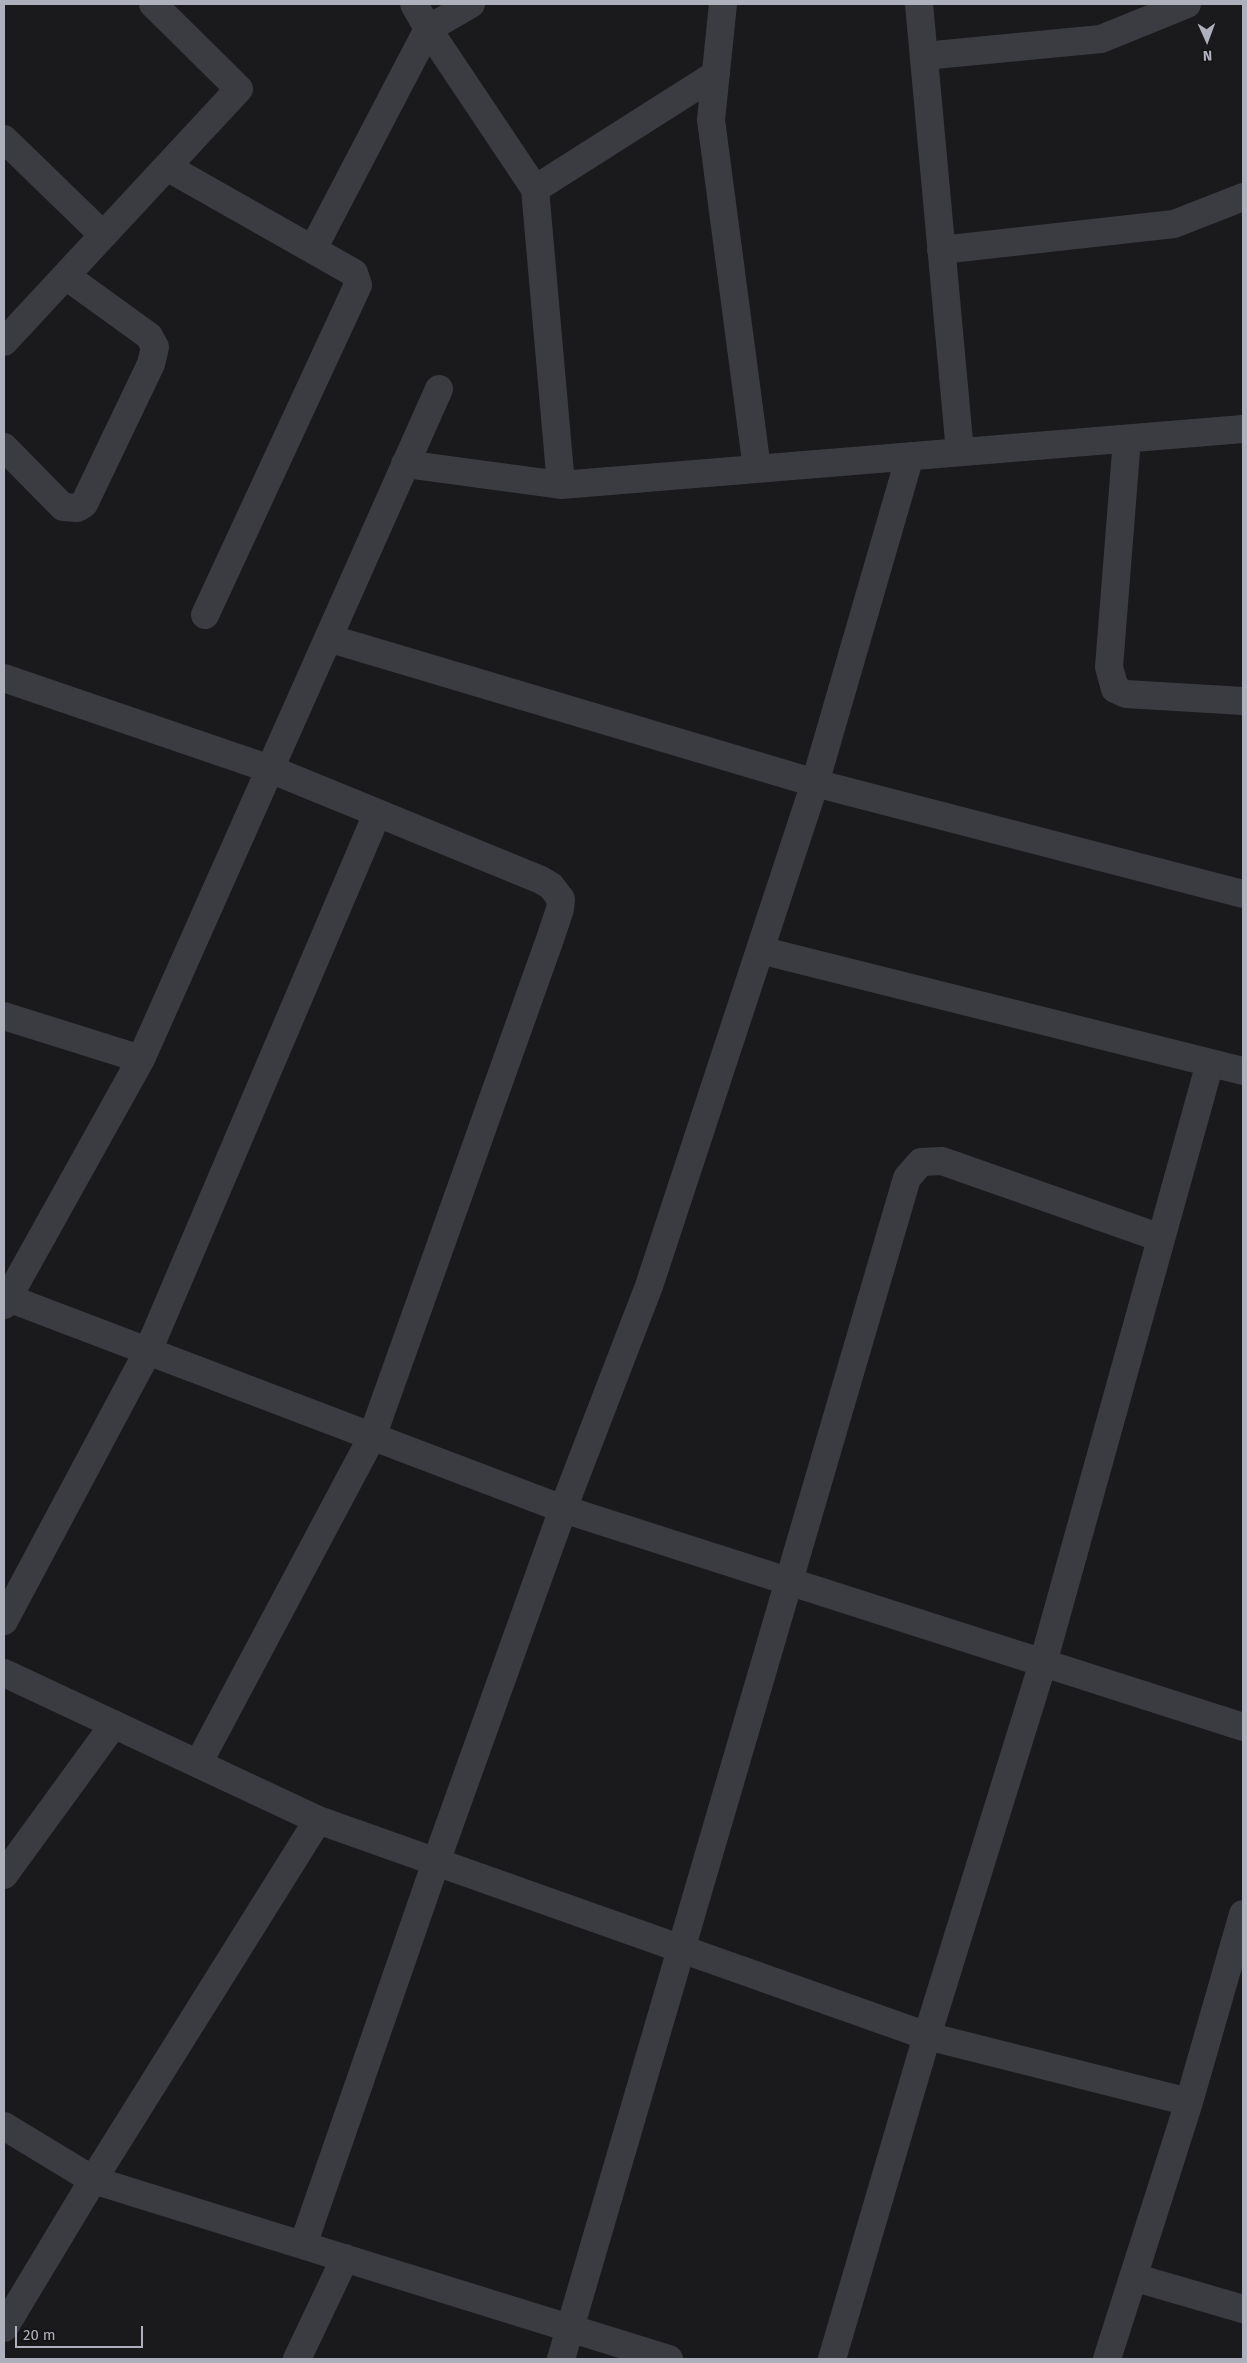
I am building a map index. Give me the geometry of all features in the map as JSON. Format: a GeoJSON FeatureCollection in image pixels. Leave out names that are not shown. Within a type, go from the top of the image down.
{"type":"FeatureCollection","features":[{"type":"Feature","properties":{"kind":"street"},"geometry":{"type":"LineString","coordinates":[[4,342],[239,89],[154,4]]}},
{"type":"Feature","properties":{"kind":"street"},"geometry":{"type":"LineString","coordinates":[[414,4],[428,29],[535,189],[561,484]]}},
{"type":"Feature","properties":{"kind":"street"},"geometry":{"type":"LineString","coordinates":[[313,250],[428,29],[471,4]]}},
{"type":"Feature","properties":{"kind":"street"},"geometry":{"type":"LineString","coordinates":[[723,4],[711,120],[756,469]]}},
{"type":"Feature","properties":{"kind":"street"},"geometry":{"type":"LineString","coordinates":[[920,4],[960,452]]}},
{"type":"Feature","properties":{"kind":"street"},"geometry":{"type":"LineString","coordinates":[[924,56],[1101,39],[1187,4]]}},
{"type":"Feature","properties":{"kind":"street"},"geometry":{"type":"LineString","coordinates":[[535,189],[716,74]]}},
{"type":"Feature","properties":{"kind":"street"},"geometry":{"type":"LineString","coordinates":[[4,139],[103,235]]}},
{"type":"Feature","properties":{"kind":"street"},"geometry":{"type":"LineString","coordinates":[[167,167],[354,273],[358,284],[205,615]]}},
{"type":"Feature","properties":{"kind":"street"},"geometry":{"type":"LineString","coordinates":[[941,250],[1174,224],[1243,197]]}},
{"type":"Feature","properties":{"kind":"street"},"geometry":{"type":"LineString","coordinates":[[4,448],[63,507],[77,508],[84,504],[151,364],[154,347],[149,336],[66,276]]}},
{"type":"Feature","properties":{"kind":"street"},"geometry":{"type":"LineString","coordinates":[[438,390],[141,1059],[6,1301],[148,1351],[563,1509],[1243,1727]]}},
{"type":"Feature","properties":{"kind":"street"},"geometry":{"type":"LineString","coordinates":[[405,464],[561,484],[1243,429]]}},
{"type":"Feature","properties":{"kind":"street"},"geometry":{"type":"LineString","coordinates":[[1127,439],[1109,667],[1115,688],[1126,694],[1243,701]]}},
{"type":"Feature","properties":{"kind":"street"},"geometry":{"type":"LineString","coordinates":[[304,2245],[436,1862],[563,1509],[649,1286],[815,783],[910,456]]}},
{"type":"Feature","properties":{"kind":"street"},"geometry":{"type":"LineString","coordinates":[[328,638],[815,783],[1243,894]]}},
{"type":"Feature","properties":{"kind":"street"},"geometry":{"type":"LineString","coordinates":[[4,678],[270,769],[541,880],[552,886],[561,899],[560,909],[550,939],[372,1437],[198,1764]]}},
{"type":"Feature","properties":{"kind":"street"},"geometry":{"type":"LineString","coordinates":[[4,1621],[148,1351],[378,814]]}},
{"type":"Feature","properties":{"kind":"street"},"geometry":{"type":"LineString","coordinates":[[760,950],[1243,1071]]}},
{"type":"Feature","properties":{"kind":"street"},"geometry":{"type":"LineString","coordinates":[[4,1016],[141,1059]]}},
{"type":"Feature","properties":{"kind":"street"},"geometry":{"type":"LineString","coordinates":[[832,2359],[927,2036],[1043,1663],[1210,1063]]}},
{"type":"Feature","properties":{"kind":"street"},"geometry":{"type":"LineString","coordinates":[[561,2359],[907,1178],[921,1162],[942,1161],[1161,1238]]}},
{"type":"Feature","properties":{"kind":"street"},"geometry":{"type":"LineString","coordinates":[[4,1673],[318,1820],[927,2036],[1189,2102]]}},
{"type":"Feature","properties":{"kind":"street"},"geometry":{"type":"LineString","coordinates":[[4,1876],[114,1724]]}},
{"type":"Feature","properties":{"kind":"street"},"geometry":{"type":"LineString","coordinates":[[4,2328],[93,2180],[318,1820]]}},
{"type":"Feature","properties":{"kind":"street"},"geometry":{"type":"LineString","coordinates":[[1107,2359],[1189,2102],[1243,1914]]}},
{"type":"Feature","properties":{"kind":"street"},"geometry":{"type":"LineString","coordinates":[[4,2126],[93,2180],[669,2359]]}},
{"type":"Feature","properties":{"kind":"street"},"geometry":{"type":"LineString","coordinates":[[296,2359],[345,2258]]}},
{"type":"Feature","properties":{"kind":"street"},"geometry":{"type":"LineString","coordinates":[[1133,2276],[1243,2309]]}}]}
